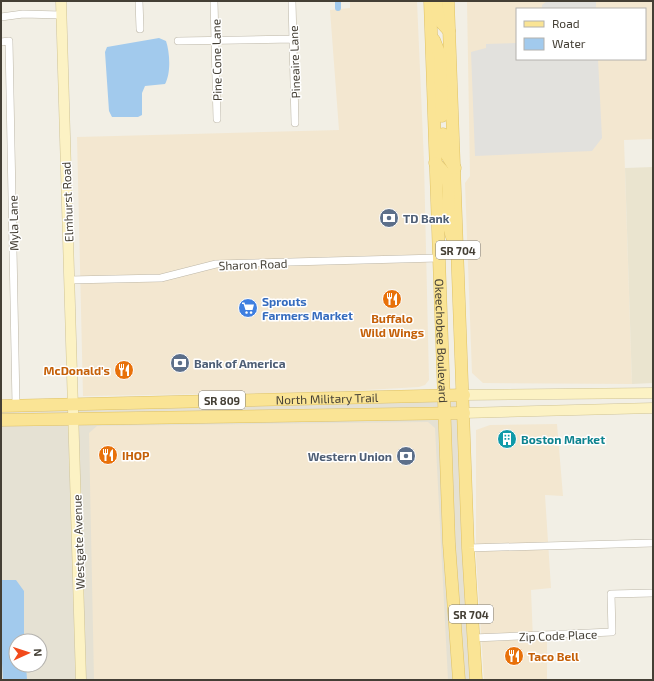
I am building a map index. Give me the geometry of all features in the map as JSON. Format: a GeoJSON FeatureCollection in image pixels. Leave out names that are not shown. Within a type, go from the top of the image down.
{"type":"FeatureCollection","features":[{"type":"Feature","properties":{"kind":"main road","name":"Okeechobee Boulevard"},"geometry":{"type":"LineString","coordinates":[[430,1],[449,543],[459,680]]}},
{"type":"Feature","properties":{"kind":"main road"},"geometry":{"type":"LineString","coordinates":[[436,1],[439,20],[449,31]]}},
{"type":"Feature","properties":{"kind":"main road","name":"Okeechobee Boulevard"},"geometry":{"type":"LineString","coordinates":[[448,1],[464,395],[468,548],[476,680]]}},
{"type":"Feature","properties":{"kind":"main road"},"geometry":{"type":"LineString","coordinates":[[431,33],[440,55],[443,149],[455,168]]}},
{"type":"Feature","properties":{"kind":"main road"},"geometry":{"type":"LineString","coordinates":[[435,163],[447,178],[450,236],[458,248]]}},
{"type":"Feature","properties":{"kind":"main road","name":"North Military Trail"},"geometry":{"type":"LineString","coordinates":[[1,406],[464,395]]}},
{"type":"Feature","properties":{"kind":"main road"},"geometry":{"type":"LineString","coordinates":[[211,416],[220,408],[277,406],[294,399]]}},
{"type":"Feature","properties":{"kind":"main road","name":"North Military Trail"},"geometry":{"type":"LineString","coordinates":[[1,420],[464,413]]}},
{"type":"Feature","properties":{"kind":"street","name":"Elmhurst Road"},"geometry":{"type":"LineString","coordinates":[[61,1],[74,404]]}},
{"type":"Feature","properties":{"kind":"street"},"geometry":{"type":"LineString","coordinates":[[139,1],[140,28]]}},
{"type":"Feature","properties":{"kind":"street","name":"Pine Cone Lane"},"geometry":{"type":"LineString","coordinates":[[214,1],[217,119]]}},
{"type":"Feature","properties":{"kind":"street","name":"Pineaire Lane"},"geometry":{"type":"LineString","coordinates":[[292,1],[295,123]]}},
{"type":"Feature","properties":{"kind":"street"},"geometry":{"type":"LineString","coordinates":[[1,17],[22,14],[61,15]]}},
{"type":"Feature","properties":{"kind":"street"},"geometry":{"type":"LineString","coordinates":[[178,41],[293,39]]}},
{"type":"Feature","properties":{"kind":"street","name":"Myla Lane"},"geometry":{"type":"LineString","coordinates":[[1,42],[9,42],[16,405]]}},
{"type":"Feature","properties":{"kind":"street","name":"Sharon Road"},"geometry":{"type":"LineString","coordinates":[[69,280],[161,278],[216,264],[438,258]]}},
{"type":"Feature","properties":{"kind":"street","name":"North Military Trail"},"geometry":{"type":"LineString","coordinates":[[464,395],[653,393]]}},
{"type":"Feature","properties":{"kind":"street","name":"Westgate Avenue"},"geometry":{"type":"LineString","coordinates":[[74,404],[81,680]]}},
{"type":"Feature","properties":{"kind":"street","name":"North Military Trail"},"geometry":{"type":"LineString","coordinates":[[464,413],[653,408]]}},
{"type":"Feature","properties":{"kind":"street"},"geometry":{"type":"LineString","coordinates":[[468,548],[653,543]]}},
{"type":"Feature","properties":{"kind":"street","name":"Zip Code Place"},"geometry":{"type":"LineString","coordinates":[[473,638],[612,632],[611,594],[653,593]]}},
{"type":"Feature","properties":{"kind":"shaded area"},"geometry":{"type":"Polygon","coordinates":[[[350,1],[417,1],[424,162],[429,380],[425,385],[419,387],[330,392],[83,396],[77,137],[339,130],[330,10],[350,8],[350,1]]]}},
{"type":"Feature","properties":{"kind":"shaded area"},"geometry":{"type":"Polygon","coordinates":[[[467,1],[653,1],[653,139],[624,140],[632,384],[483,383],[472,373],[465,183],[470,176],[467,1]]]}},
{"type":"Feature","properties":{"kind":"shaded area"},"geometry":{"type":"Polygon","coordinates":[[[547,1],[596,1],[596,8],[542,8],[542,5],[547,1]]]}},
{"type":"Feature","properties":{"kind":"shaded area"},"geometry":{"type":"Polygon","coordinates":[[[516,43],[516,60],[598,60],[602,138],[592,151],[475,156],[471,52],[486,48],[486,44],[516,43]]]}},
{"type":"Feature","properties":{"kind":"shaded area"},"geometry":{"type":"Polygon","coordinates":[[[653,167],[653,383],[632,384],[625,168],[653,167]]]}},
{"type":"Feature","properties":{"kind":"shaded area"},"geometry":{"type":"Polygon","coordinates":[[[464,395],[471,680],[1,680],[1,410],[464,395]]]}},
{"type":"Feature","properties":{"kind":"shaded area"},"geometry":{"type":"Polygon","coordinates":[[[428,422],[435,428],[448,680],[94,680],[89,433],[97,426],[428,422]]]}},
{"type":"Feature","properties":{"kind":"shaded area"},"geometry":{"type":"Polygon","coordinates":[[[557,424],[563,496],[545,495],[551,588],[531,590],[533,640],[547,640],[547,680],[484,680],[476,556],[476,430],[490,425],[557,424]]]}},
{"type":"Feature","properties":{"kind":"water"},"geometry":{"type":"Polygon","coordinates":[[[159,38],[166,41],[168,51],[169,69],[165,84],[145,86],[142,93],[142,115],[138,117],[112,117],[109,111],[105,52],[107,47],[159,38]]]}},
{"type":"Feature","properties":{"kind":"water"},"geometry":{"type":"Polygon","coordinates":[[[2,580],[16,580],[24,591],[24,633],[8,633],[8,673],[27,673],[27,680],[3,680],[1,646],[2,580]]]}},
{"type":"Feature","properties":{"kind":"waterway"},"geometry":{"type":"LineString","coordinates":[[338,1],[338,8]]}},
{"type":"Feature","properties":{"kind":"place","name":"TD Bank"},"geometry":{"type":"Point","coordinates":[389,218]}},
{"type":"Feature","properties":{"kind":"place","name":"Buffalo Wild Wings"},"geometry":{"type":"Point","coordinates":[392,299]}},
{"type":"Feature","properties":{"kind":"place","name":"Sprouts Farmers Market"},"geometry":{"type":"Point","coordinates":[248,308]}},
{"type":"Feature","properties":{"kind":"place","name":"Bank of America"},"geometry":{"type":"Point","coordinates":[180,363]}},
{"type":"Feature","properties":{"kind":"place","name":"McDonald's"},"geometry":{"type":"Point","coordinates":[124,370]}},
{"type":"Feature","properties":{"kind":"place","name":"Boston Market"},"geometry":{"type":"Point","coordinates":[507,439]}},
{"type":"Feature","properties":{"kind":"place","name":"IHOP"},"geometry":{"type":"Point","coordinates":[108,455]}},
{"type":"Feature","properties":{"kind":"place","name":"Western Union"},"geometry":{"type":"Point","coordinates":[406,456]}},
{"type":"Feature","properties":{"kind":"place","name":"Taco Bell"},"geometry":{"type":"Point","coordinates":[514,656]}}]}
